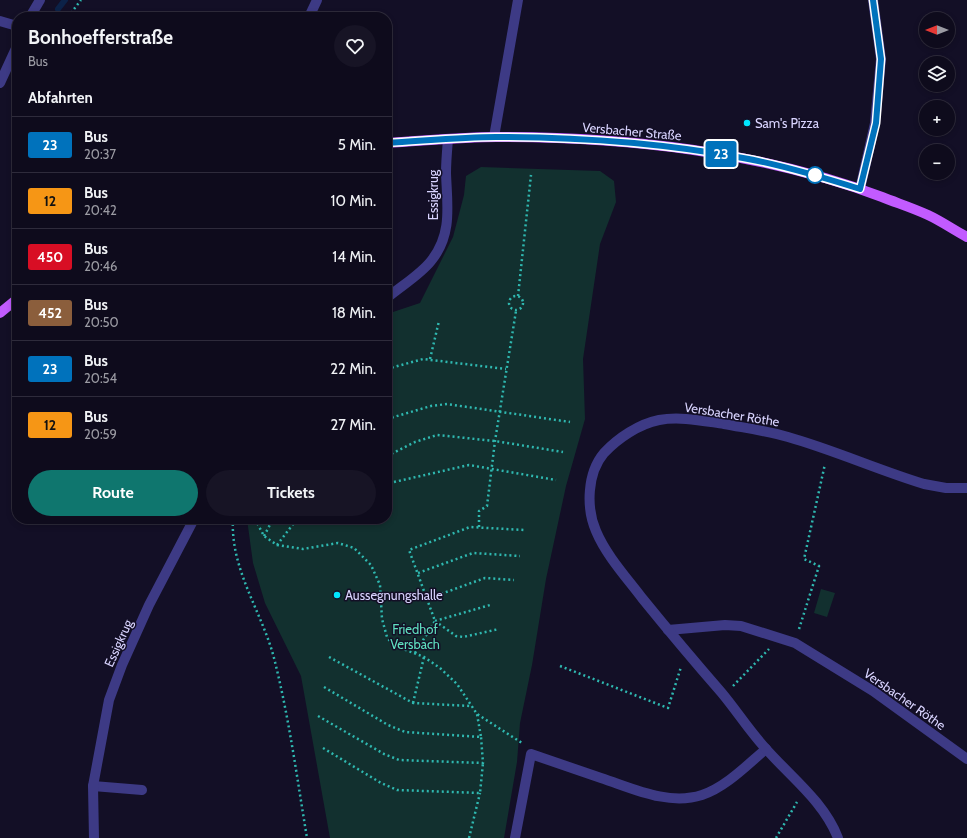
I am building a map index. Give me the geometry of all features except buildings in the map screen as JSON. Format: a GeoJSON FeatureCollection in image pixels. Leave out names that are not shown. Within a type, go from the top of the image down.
{"type":"FeatureCollection","features":[{"type":"Feature","properties":{"kind":"main road","name":"Versbacher Straße"},"geometry":{"type":"LineString","coordinates":[[392,143],[494,137],[573,139],[682,148],[744,158],[818,176],[860,189],[927,214],[967,237]]}},
{"type":"Feature","properties":{"kind":"main road"},"geometry":{"type":"LineString","coordinates":[[0,313],[12,303]]}},
{"type":"Feature","properties":{"kind":"street"},"geometry":{"type":"LineString","coordinates":[[33,12],[40,0]]}},
{"type":"Feature","properties":{"kind":"street"},"geometry":{"type":"LineString","coordinates":[[311,12],[317,0]]}},
{"type":"Feature","properties":{"kind":"street"},"geometry":{"type":"LineString","coordinates":[[494,137],[518,0]]}},
{"type":"Feature","properties":{"kind":"street"},"geometry":{"type":"LineString","coordinates":[[860,189],[876,123],[881,59],[873,0]]}},
{"type":"Feature","properties":{"kind":"street"},"geometry":{"type":"LineString","coordinates":[[0,21],[12,25]]}},
{"type":"Feature","properties":{"kind":"street"},"geometry":{"type":"LineString","coordinates":[[0,83],[12,57]]}},
{"type":"Feature","properties":{"kind":"street","name":"Essigkrug"},"geometry":{"type":"LineString","coordinates":[[392,294],[430,262],[440,249],[446,234],[448,212],[446,174],[448,139]]}},
{"type":"Feature","properties":{"kind":"street","name":"Versbacher Röthe"},"geometry":{"type":"LineString","coordinates":[[838,838],[826,813],[766,749],[724,695],[668,630],[629,581],[603,545],[595,529],[590,498],[591,482],[600,458],[607,449],[642,426],[661,420],[679,419],[753,429],[787,436],[924,484],[946,488],[967,488]]}},
{"type":"Feature","properties":{"kind":"street","name":"Essigkrug"},"geometry":{"type":"LineString","coordinates":[[94,838],[92,786],[109,700],[122,665],[149,604],[191,524]]}},
{"type":"Feature","properties":{"kind":"street","name":"Versbacher Röthe"},"geometry":{"type":"LineString","coordinates":[[668,630],[725,625],[741,626],[795,643],[873,691],[967,759]]}},
{"type":"Feature","properties":{"kind":"street"},"geometry":{"type":"LineString","coordinates":[[514,838],[531,754],[650,794],[685,798],[702,795],[728,781],[766,749]]}},
{"type":"Feature","properties":{"kind":"street"},"geometry":{"type":"LineString","coordinates":[[92,786],[142,790]]}},
{"type":"Feature","properties":{"kind":"path"},"geometry":{"type":"LineString","coordinates":[[72,12],[82,0]]}},
{"type":"Feature","properties":{"kind":"path"},"geometry":{"type":"LineString","coordinates":[[518,296],[531,175]]}},
{"type":"Feature","properties":{"kind":"path"},"geometry":{"type":"LineString","coordinates":[[478,528],[479,511],[487,506],[495,441],[516,311],[523,305],[523,300],[518,296],[513,296],[509,302],[510,307],[516,311]]}},
{"type":"Feature","properties":{"kind":"path"},"geometry":{"type":"LineString","coordinates":[[430,359],[439,321]]}},
{"type":"Feature","properties":{"kind":"path"},"geometry":{"type":"LineString","coordinates":[[392,368],[423,359],[430,359],[506,369]]}},
{"type":"Feature","properties":{"kind":"path"},"geometry":{"type":"LineString","coordinates":[[392,418],[424,408],[447,404],[570,422]]}},
{"type":"Feature","properties":{"kind":"path"},"geometry":{"type":"LineString","coordinates":[[392,454],[415,442],[437,435],[495,441],[563,452]]}},
{"type":"Feature","properties":{"kind":"path"},"geometry":{"type":"LineString","coordinates":[[795,643],[819,566],[804,559],[828,450]]}},
{"type":"Feature","properties":{"kind":"path"},"geometry":{"type":"LineString","coordinates":[[394,482],[469,465],[556,480]]}},
{"type":"Feature","properties":{"kind":"path"},"geometry":{"type":"LineString","coordinates":[[233,524],[233,535],[240,569],[274,657],[293,753],[307,838]]}},
{"type":"Feature","properties":{"kind":"path"},"geometry":{"type":"LineString","coordinates":[[258,524],[264,536],[277,545],[303,549],[338,543],[354,548],[371,565],[380,585],[382,619],[387,637],[393,645],[424,657],[440,668],[457,684],[470,706],[477,714],[510,737],[518,739],[531,754]]}},
{"type":"Feature","properties":{"kind":"path"},"geometry":{"type":"LineString","coordinates":[[264,536],[270,524]]}},
{"type":"Feature","properties":{"kind":"path"},"geometry":{"type":"LineString","coordinates":[[277,545],[293,524]]}},
{"type":"Feature","properties":{"kind":"path"},"geometry":{"type":"LineString","coordinates":[[498,629],[463,637],[456,636],[435,621],[409,550],[470,527],[524,530]]}},
{"type":"Feature","properties":{"kind":"path"},"geometry":{"type":"LineString","coordinates":[[418,573],[473,553],[520,556]]}},
{"type":"Feature","properties":{"kind":"path"},"geometry":{"type":"LineString","coordinates":[[427,599],[485,578],[514,580]]}},
{"type":"Feature","properties":{"kind":"path"},"geometry":{"type":"LineString","coordinates":[[415,653],[435,621],[490,605]]}},
{"type":"Feature","properties":{"kind":"path"},"geometry":{"type":"LineString","coordinates":[[724,695],[781,638]]}},
{"type":"Feature","properties":{"kind":"path"},"geometry":{"type":"LineString","coordinates":[[560,666],[668,708],[686,651]]}},
{"type":"Feature","properties":{"kind":"path"},"geometry":{"type":"LineString","coordinates":[[329,657],[413,703],[470,706]]}},
{"type":"Feature","properties":{"kind":"path"},"geometry":{"type":"LineString","coordinates":[[413,703],[424,657]]}},
{"type":"Feature","properties":{"kind":"path"},"geometry":{"type":"LineString","coordinates":[[324,687],[388,725],[405,732],[481,737]]}},
{"type":"Feature","properties":{"kind":"path"},"geometry":{"type":"LineString","coordinates":[[469,838],[480,793],[483,763],[477,714]]}},
{"type":"Feature","properties":{"kind":"path"},"geometry":{"type":"LineString","coordinates":[[318,716],[384,754],[399,760],[483,763]]}},
{"type":"Feature","properties":{"kind":"path"},"geometry":{"type":"LineString","coordinates":[[323,748],[381,783],[397,790],[480,793]]}},
{"type":"Feature","properties":{"kind":"path"},"geometry":{"type":"LineString","coordinates":[[776,838],[804,790]]}},
{"type":"Feature","properties":{"kind":"green space","name":"Friedhof Versbach"},"geometry":{"type":"Polygon","coordinates":[[[481,167],[600,171],[614,181],[616,202],[600,244],[583,359],[585,419],[566,486],[546,579],[532,665],[520,723],[517,762],[504,838],[330,838],[301,676],[265,603],[253,563],[248,524],[392,524],[392,312],[420,303],[453,237],[464,195],[466,176],[481,167]]]}},
{"type":"Feature","properties":{"kind":"green space"},"geometry":{"type":"Polygon","coordinates":[[[821,589],[835,593],[827,617],[814,613],[821,589]]]}},
{"type":"Feature","properties":{"kind":"waterway"},"geometry":{"type":"LineString","coordinates":[[58,9],[65,0]]}},
{"type":"Feature","properties":{"kind":"bus line","name":"23"},"geometry":{"type":"LineString","coordinates":[[392,143],[494,137],[573,139],[682,148],[744,158],[818,176],[860,189],[876,123],[881,59],[873,0]]}},
{"type":"Feature","properties":{"kind":"place","name":"Sam's Pizza"},"geometry":{"type":"Point","coordinates":[747,123]}},
{"type":"Feature","properties":{"kind":"place","name":"Aussegnungshalle"},"geometry":{"type":"Point","coordinates":[337,595]}}]}
